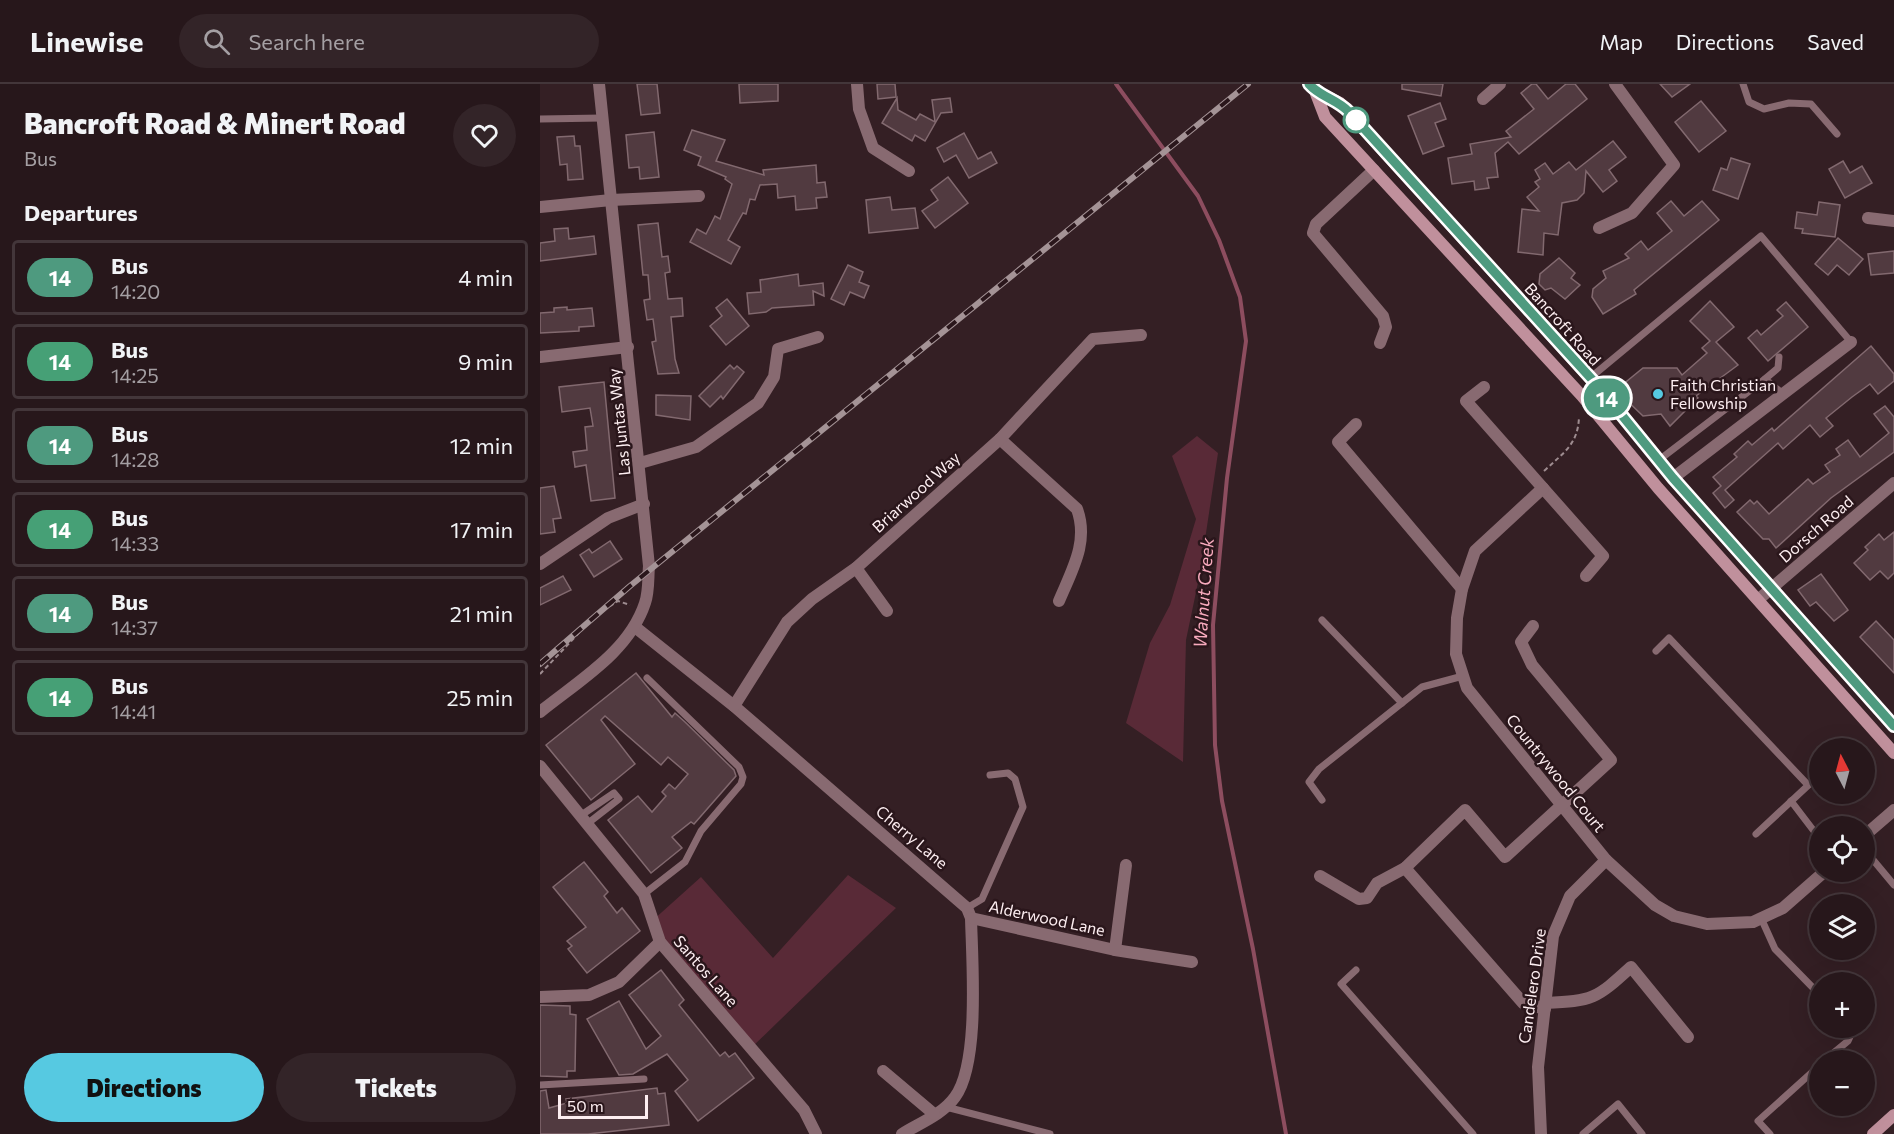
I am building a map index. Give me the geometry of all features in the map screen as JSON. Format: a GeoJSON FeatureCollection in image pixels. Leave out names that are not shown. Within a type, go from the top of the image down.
{"type":"FeatureCollection","features":[{"type":"Feature","properties":{"kind":"street","name":"Las Juntas Way"},"geometry":{"type":"LineString","coordinates":[[540,712],[619,648],[635,627],[646,601],[649,566],[644,504],[599,84]]}},
{"type":"Feature","properties":{"kind":"street"},"geometry":{"type":"LineString","coordinates":[[857,84],[859,109],[873,148],[909,171]]}},
{"type":"Feature","properties":{"kind":"street"},"geometry":{"type":"LineString","coordinates":[[1483,99],[1500,84]]}},
{"type":"Feature","properties":{"kind":"street"},"geometry":{"type":"LineString","coordinates":[[1599,228],[1632,213],[1674,165],[1614,84]]}},
{"type":"Feature","properties":{"kind":"street","name":"Bancroft Road"},"geometry":{"type":"LineString","coordinates":[[1316,86],[1325,117],[1582,396],[1658,488],[1760,599],[1894,753]]}},
{"type":"Feature","properties":{"kind":"street","name":"Bancroft Road"},"geometry":{"type":"LineString","coordinates":[[1316,86],[1340,103],[1590,378],[1673,478],[1894,726]]}},
{"type":"Feature","properties":{"kind":"street"},"geometry":{"type":"LineString","coordinates":[[1374,170],[1316,224],[1313,233],[1383,316],[1386,327],[1380,343]]}},
{"type":"Feature","properties":{"kind":"street"},"geometry":{"type":"LineString","coordinates":[[540,207],[611,200],[699,196]]}},
{"type":"Feature","properties":{"kind":"street"},"geometry":{"type":"LineString","coordinates":[[1868,218],[1894,221]]}},
{"type":"Feature","properties":{"kind":"street","name":"Briarwood Way"},"geometry":{"type":"LineString","coordinates":[[734,706],[787,622],[812,599],[856,568],[1000,439],[1093,339],[1141,334]]}},
{"type":"Feature","properties":{"kind":"street"},"geometry":{"type":"LineString","coordinates":[[640,463],[696,447],[758,403],[774,377],[778,350],[818,337]]}},
{"type":"Feature","properties":{"kind":"street"},"geometry":{"type":"LineString","coordinates":[[1673,478],[1851,342]]}},
{"type":"Feature","properties":{"kind":"street"},"geometry":{"type":"LineString","coordinates":[[540,357],[628,347]]}},
{"type":"Feature","properties":{"kind":"street"},"geometry":{"type":"LineString","coordinates":[[1484,387],[1466,401],[1603,556],[1586,576]]}},
{"type":"Feature","properties":{"kind":"street"},"geometry":{"type":"LineString","coordinates":[[1356,423],[1338,442],[1462,589]]}},
{"type":"Feature","properties":{"kind":"street"},"geometry":{"type":"LineString","coordinates":[[1000,439],[1077,509],[1082,523],[1080,550],[1059,600]]}},
{"type":"Feature","properties":{"kind":"street","name":"Dorsch Road"},"geometry":{"type":"LineString","coordinates":[[1760,599],[1894,483]]}},
{"type":"Feature","properties":{"kind":"street","name":"Countrywood Court"},"geometry":{"type":"LineString","coordinates":[[1543,488],[1475,551],[1462,589],[1457,618],[1456,654],[1467,688],[1606,860],[1655,905],[1674,916],[1707,924],[1753,922],[1783,908],[1813,882]]}},
{"type":"Feature","properties":{"kind":"street"},"geometry":{"type":"LineString","coordinates":[[540,564],[608,518],[644,504]]}},
{"type":"Feature","properties":{"kind":"street"},"geometry":{"type":"LineString","coordinates":[[856,568],[887,611]]}},
{"type":"Feature","properties":{"kind":"street"},"geometry":{"type":"LineString","coordinates":[[1320,876],[1359,899],[1367,898],[1377,883],[1405,868],[1465,810],[1505,857],[1611,760],[1532,665],[1521,642],[1533,626]]}},
{"type":"Feature","properties":{"kind":"street","name":"Cherry Lane"},"geometry":{"type":"LineString","coordinates":[[635,627],[734,706],[969,913]]}},
{"type":"Feature","properties":{"kind":"street","name":"Santos Lane"},"geometry":{"type":"LineString","coordinates":[[540,766],[644,894],[660,942],[804,1110],[816,1134]]}},
{"type":"Feature","properties":{"kind":"street"},"geometry":{"type":"LineString","coordinates":[[1875,826],[1894,810]]}},
{"type":"Feature","properties":{"kind":"street","name":"Candelero Drive"},"geometry":{"type":"LineString","coordinates":[[1541,1134],[1538,1067],[1553,936],[1562,910],[1570,896],[1606,860]]}},
{"type":"Feature","properties":{"kind":"street"},"geometry":{"type":"LineString","coordinates":[[1115,950],[1126,865]]}},
{"type":"Feature","properties":{"kind":"street"},"geometry":{"type":"LineString","coordinates":[[1405,868],[1523,1004],[1545,1006],[1583,1001],[1600,995],[1631,967],[1688,1037]]}},
{"type":"Feature","properties":{"kind":"street"},"geometry":{"type":"LineString","coordinates":[[902,1134],[946,1107],[962,1085],[973,1025],[969,913]]}},
{"type":"Feature","properties":{"kind":"street","name":"Alderwood Lane"},"geometry":{"type":"LineString","coordinates":[[969,913],[1115,950],[1192,962]]}},
{"type":"Feature","properties":{"kind":"street"},"geometry":{"type":"LineString","coordinates":[[540,997],[589,995],[619,982],[660,942]]}},
{"type":"Feature","properties":{"kind":"street"},"geometry":{"type":"LineString","coordinates":[[883,1071],[934,1114]]}},
{"type":"Feature","properties":{"kind":"street"},"geometry":{"type":"LineString","coordinates":[[1873,1134],[1894,1115]]}},
{"type":"Feature","properties":{"kind":"lane"},"geometry":{"type":"LineString","coordinates":[[1743,84],[1749,102],[1764,109],[1789,103],[1811,104],[1837,134]]}},
{"type":"Feature","properties":{"kind":"lane"},"geometry":{"type":"LineString","coordinates":[[540,119],[602,118]]}},
{"type":"Feature","properties":{"kind":"lane"},"geometry":{"type":"LineString","coordinates":[[1590,378],[1761,236],[1851,342]]}},
{"type":"Feature","properties":{"kind":"lane"},"geometry":{"type":"LineString","coordinates":[[1659,460],[1778,368],[1779,357]]}},
{"type":"Feature","properties":{"kind":"lane"},"geometry":{"type":"LineString","coordinates":[[1765,379],[1783,394]]}},
{"type":"Feature","properties":{"kind":"lane"},"geometry":{"type":"LineString","coordinates":[[1322,620],[1402,703]]}},
{"type":"Feature","properties":{"kind":"lane"},"geometry":{"type":"LineString","coordinates":[[1656,651],[1669,638],[1808,785],[1756,834]]}},
{"type":"Feature","properties":{"kind":"lane"},"geometry":{"type":"LineString","coordinates":[[1322,800],[1309,782],[1319,769],[1422,687],[1463,676]]}},
{"type":"Feature","properties":{"kind":"lane"},"geometry":{"type":"LineString","coordinates":[[644,894],[685,862],[701,831],[741,784],[743,777],[739,767],[647,678]]}},
{"type":"Feature","properties":{"kind":"lane"},"geometry":{"type":"LineString","coordinates":[[969,913],[982,899],[1023,807],[1015,779],[1008,773],[990,775]]}},
{"type":"Feature","properties":{"kind":"lane"},"geometry":{"type":"LineString","coordinates":[[584,820],[617,796]]}},
{"type":"Feature","properties":{"kind":"lane"},"geometry":{"type":"LineString","coordinates":[[1791,801],[1809,825]]}},
{"type":"Feature","properties":{"kind":"lane"},"geometry":{"type":"LineString","coordinates":[[1875,862],[1894,885]]}},
{"type":"Feature","properties":{"kind":"lane"},"geometry":{"type":"LineString","coordinates":[[1761,918],[1775,949],[1809,984]]}},
{"type":"Feature","properties":{"kind":"lane"},"geometry":{"type":"LineString","coordinates":[[1356,970],[1341,984],[1473,1134]]}},
{"type":"Feature","properties":{"kind":"lane"},"geometry":{"type":"LineString","coordinates":[[1837,1050],[1849,1038]]}},
{"type":"Feature","properties":{"kind":"lane"},"geometry":{"type":"LineString","coordinates":[[1770,1134],[1758,1121],[1809,1075]]}},
{"type":"Feature","properties":{"kind":"lane"},"geometry":{"type":"LineString","coordinates":[[540,1085],[644,1079]]}},
{"type":"Feature","properties":{"kind":"lane"},"geometry":{"type":"LineString","coordinates":[[1582,1134],[1618,1104],[1642,1134]]}},
{"type":"Feature","properties":{"kind":"lane"},"geometry":{"type":"LineString","coordinates":[[946,1107],[1050,1134]]}},
{"type":"Feature","properties":{"kind":"path"},"geometry":{"type":"LineString","coordinates":[[1543,488],[1542,473],[1571,446],[1578,434],[1579,417]]}},
{"type":"Feature","properties":{"kind":"path"},"geometry":{"type":"LineString","coordinates":[[540,674],[597,615],[618,601],[642,609]]}},
{"type":"Feature","properties":{"kind":"shaded area"},"geometry":{"type":"Polygon","coordinates":[[[1197,436],[1218,453],[1200,573],[1186,640],[1183,762],[1126,723],[1150,643],[1170,605],[1196,519],[1172,456],[1197,436]]]}},
{"type":"Feature","properties":{"kind":"shaded area"},"geometry":{"type":"Polygon","coordinates":[[[848,875],[896,908],[751,1048],[660,942],[652,921],[701,877],[773,958],[848,875]]]}},
{"type":"Feature","properties":{"kind":"building"},"geometry":{"type":"Polygon","coordinates":[[[637,84],[657,84],[660,113],[641,115],[637,84]]]}},
{"type":"Feature","properties":{"kind":"building"},"geometry":{"type":"Polygon","coordinates":[[[739,84],[778,84],[778,101],[740,103],[739,84]]]}},
{"type":"Feature","properties":{"kind":"building"},"geometry":{"type":"Polygon","coordinates":[[[877,84],[895,84],[896,97],[878,99],[877,84]]]}},
{"type":"Feature","properties":{"kind":"building"},"geometry":{"type":"Polygon","coordinates":[[[1402,84],[1443,84],[1441,96],[1402,89],[1402,84]]]}},
{"type":"Feature","properties":{"kind":"building"},"geometry":{"type":"Polygon","coordinates":[[[1532,84],[1536,84],[1548,99],[1566,84],[1575,84],[1587,99],[1519,154],[1508,142],[1495,153],[1498,177],[1487,178],[1489,188],[1475,190],[1474,181],[1452,184],[1448,158],[1472,154],[1470,144],[1511,137],[1506,131],[1534,109],[1521,93],[1532,84]]]}},
{"type":"Feature","properties":{"kind":"building"},"geometry":{"type":"Polygon","coordinates":[[[1660,84],[1690,84],[1672,97],[1660,84]]]}},
{"type":"Feature","properties":{"kind":"building"},"geometry":{"type":"Polygon","coordinates":[[[897,98],[898,110],[916,120],[920,114],[935,122],[932,100],[950,98],[952,112],[941,113],[925,141],[915,135],[912,141],[882,123],[897,98]]]}},
{"type":"Feature","properties":{"kind":"building"},"geometry":{"type":"Polygon","coordinates":[[[1701,101],[1726,131],[1699,152],[1675,122],[1701,101]]]}},
{"type":"Feature","properties":{"kind":"building"},"geometry":{"type":"Polygon","coordinates":[[[1440,103],[1446,119],[1435,123],[1444,146],[1423,154],[1408,116],[1440,103]]]}},
{"type":"Feature","properties":{"kind":"building"},"geometry":{"type":"Polygon","coordinates":[[[692,130],[725,140],[716,161],[764,175],[763,170],[816,165],[817,183],[825,182],[827,197],[816,198],[817,208],[796,210],[795,196],[778,198],[777,184],[760,185],[755,200],[750,199],[746,214],[743,213],[728,240],[740,247],[731,264],[690,242],[697,229],[706,234],[715,216],[720,219],[732,184],[725,179],[726,177],[698,165],[701,157],[684,150],[692,130]]]}},
{"type":"Feature","properties":{"kind":"building"},"geometry":{"type":"Polygon","coordinates":[[[654,132],[659,177],[640,179],[639,167],[629,168],[626,135],[654,132]]]}},
{"type":"Feature","properties":{"kind":"building"},"geometry":{"type":"Polygon","coordinates":[[[964,133],[978,159],[991,152],[997,163],[969,178],[956,155],[944,162],[937,148],[964,133]]]}},
{"type":"Feature","properties":{"kind":"building"},"geometry":{"type":"Polygon","coordinates":[[[574,136],[575,146],[580,146],[583,179],[568,180],[567,164],[560,165],[557,137],[574,136]]]}},
{"type":"Feature","properties":{"kind":"building"},"geometry":{"type":"Polygon","coordinates":[[[1613,141],[1626,157],[1609,170],[1617,181],[1603,192],[1586,171],[1584,193],[1577,200],[1562,203],[1558,235],[1544,233],[1543,255],[1518,252],[1522,209],[1539,211],[1527,197],[1539,187],[1535,182],[1540,179],[1535,170],[1545,163],[1553,174],[1569,162],[1576,170],[1613,141]]]}},
{"type":"Feature","properties":{"kind":"building"},"geometry":{"type":"Polygon","coordinates":[[[1731,158],[1750,164],[1738,199],[1713,190],[1721,168],[1727,170],[1731,158]]]}},
{"type":"Feature","properties":{"kind":"building"},"geometry":{"type":"Polygon","coordinates":[[[1843,161],[1850,173],[1862,166],[1872,183],[1845,198],[1829,169],[1843,161]]]}},
{"type":"Feature","properties":{"kind":"building"},"geometry":{"type":"Polygon","coordinates":[[[948,177],[968,203],[935,228],[922,211],[938,200],[931,190],[948,177]]]}},
{"type":"Feature","properties":{"kind":"building"},"geometry":{"type":"Polygon","coordinates":[[[890,197],[892,210],[915,208],[918,228],[869,233],[866,200],[890,197]]]}},
{"type":"Feature","properties":{"kind":"building"},"geometry":{"type":"Polygon","coordinates":[[[1671,201],[1684,216],[1702,201],[1719,220],[1634,290],[1636,294],[1603,314],[1592,297],[1593,289],[1606,278],[1603,271],[1629,258],[1625,254],[1641,241],[1648,250],[1672,231],[1657,213],[1671,201]]]}},
{"type":"Feature","properties":{"kind":"building"},"geometry":{"type":"Polygon","coordinates":[[[1819,202],[1840,205],[1835,237],[1802,233],[1803,229],[1795,228],[1797,212],[1817,215],[1819,202]]]}},
{"type":"Feature","properties":{"kind":"building"},"geometry":{"type":"Polygon","coordinates":[[[658,223],[662,257],[668,256],[670,272],[665,273],[668,299],[682,298],[683,316],[671,317],[675,359],[679,373],[658,374],[652,342],[656,341],[653,319],[647,320],[644,300],[650,299],[648,275],[643,275],[638,225],[658,223]]]}},
{"type":"Feature","properties":{"kind":"building"},"geometry":{"type":"Polygon","coordinates":[[[568,228],[569,239],[594,236],[596,254],[540,261],[540,243],[555,241],[554,229],[568,228]]]}},
{"type":"Feature","properties":{"kind":"building"},"geometry":{"type":"Polygon","coordinates":[[[1838,238],[1863,259],[1849,275],[1837,265],[1828,275],[1815,264],[1838,238]]]}},
{"type":"Feature","properties":{"kind":"building"},"geometry":{"type":"Polygon","coordinates":[[[1894,251],[1894,273],[1871,275],[1868,254],[1894,251]]]}},
{"type":"Feature","properties":{"kind":"building"},"geometry":{"type":"Polygon","coordinates":[[[1559,258],[1575,273],[1571,278],[1580,285],[1565,299],[1551,288],[1545,290],[1539,284],[1540,274],[1559,258]]]}},
{"type":"Feature","properties":{"kind":"building"},"geometry":{"type":"Polygon","coordinates":[[[848,265],[863,272],[859,282],[869,286],[864,298],[850,292],[844,305],[831,299],[848,265]]]}},
{"type":"Feature","properties":{"kind":"building"},"geometry":{"type":"Polygon","coordinates":[[[798,274],[799,286],[823,283],[824,296],[813,291],[814,305],[772,308],[766,312],[749,314],[747,293],[761,292],[760,280],[798,274]]]}},
{"type":"Feature","properties":{"kind":"building"},"geometry":{"type":"Polygon","coordinates":[[[727,299],[749,326],[726,345],[710,326],[722,316],[716,308],[727,299]]]}},
{"type":"Feature","properties":{"kind":"building"},"geometry":{"type":"Polygon","coordinates":[[[1710,301],[1734,327],[1716,342],[1738,365],[1696,396],[1698,398],[1670,426],[1661,414],[1643,416],[1616,390],[1643,368],[1677,368],[1682,375],[1707,353],[1702,348],[1710,341],[1690,321],[1710,301]]]}},
{"type":"Feature","properties":{"kind":"building"},"geometry":{"type":"Polygon","coordinates":[[[1786,302],[1808,327],[1768,361],[1748,338],[1757,330],[1761,335],[1783,316],[1777,310],[1786,302]]]}},
{"type":"Feature","properties":{"kind":"building"},"geometry":{"type":"Polygon","coordinates":[[[567,307],[567,310],[592,308],[594,326],[579,327],[579,331],[540,333],[540,313],[554,312],[554,308],[567,307]]]}},
{"type":"Feature","properties":{"kind":"building"},"geometry":{"type":"Polygon","coordinates":[[[1871,346],[1894,374],[1894,381],[1878,394],[1870,384],[1852,397],[1826,418],[1833,426],[1820,437],[1810,425],[1783,449],[1778,443],[1725,490],[1734,500],[1725,508],[1713,493],[1721,486],[1713,477],[1737,457],[1734,454],[1748,441],[1752,445],[1772,428],[1774,431],[1871,346]]]}},
{"type":"Feature","properties":{"kind":"building"},"geometry":{"type":"Polygon","coordinates":[[[730,365],[734,369],[737,366],[744,372],[723,399],[721,396],[710,407],[699,396],[730,365]]]}},
{"type":"Feature","properties":{"kind":"building"},"geometry":{"type":"Polygon","coordinates":[[[604,382],[615,498],[591,501],[586,465],[575,467],[573,452],[587,450],[585,427],[593,426],[590,408],[562,412],[559,387],[604,382]]]}},
{"type":"Feature","properties":{"kind":"building"},"geometry":{"type":"Polygon","coordinates":[[[656,395],[691,396],[690,420],[656,415],[656,395]]]}},
{"type":"Feature","properties":{"kind":"building"},"geometry":{"type":"Polygon","coordinates":[[[1885,406],[1894,417],[1894,452],[1831,498],[1776,548],[1769,539],[1763,539],[1737,512],[1750,500],[1754,504],[1757,501],[1769,514],[1808,479],[1813,484],[1830,472],[1825,465],[1840,455],[1836,449],[1848,440],[1860,457],[1889,433],[1874,414],[1885,406]]]}},
{"type":"Feature","properties":{"kind":"building"},"geometry":{"type":"Polygon","coordinates":[[[554,486],[561,518],[553,519],[555,532],[540,534],[540,488],[554,486]]]}},
{"type":"Feature","properties":{"kind":"building"},"geometry":{"type":"Polygon","coordinates":[[[1894,532],[1894,573],[1888,579],[1880,571],[1870,580],[1854,563],[1868,550],[1865,547],[1879,534],[1884,540],[1894,532]]]}},
{"type":"Feature","properties":{"kind":"building"},"geometry":{"type":"Polygon","coordinates":[[[610,541],[622,559],[594,577],[580,555],[589,549],[592,553],[610,541]]]}},
{"type":"Feature","properties":{"kind":"building"},"geometry":{"type":"Polygon","coordinates":[[[1821,574],[1848,610],[1834,621],[1816,602],[1810,606],[1798,590],[1821,574]]]}},
{"type":"Feature","properties":{"kind":"building"},"geometry":{"type":"Polygon","coordinates":[[[563,576],[571,590],[540,605],[540,588],[563,576]]]}},
{"type":"Feature","properties":{"kind":"building"},"geometry":{"type":"Polygon","coordinates":[[[1876,621],[1894,640],[1894,673],[1860,637],[1876,621]]]}},
{"type":"Feature","properties":{"kind":"building"},"geometry":{"type":"Polygon","coordinates":[[[636,673],[672,717],[675,713],[685,722],[734,770],[736,776],[694,824],[691,822],[672,837],[682,848],[651,873],[608,820],[638,796],[652,812],[666,796],[662,792],[669,784],[675,789],[688,774],[668,757],[661,765],[605,716],[601,720],[635,764],[591,800],[546,745],[636,673]]]}},
{"type":"Feature","properties":{"kind":"building"},"geometry":{"type":"Polygon","coordinates":[[[584,862],[608,892],[604,896],[617,913],[622,908],[640,931],[587,973],[568,949],[572,946],[567,941],[586,927],[553,887],[584,862]]]}},
{"type":"Feature","properties":{"kind":"building"},"geometry":{"type":"Polygon","coordinates":[[[661,970],[684,1000],[679,1005],[720,1056],[725,1052],[729,1057],[735,1053],[754,1078],[698,1121],[675,1091],[688,1080],[667,1054],[633,1074],[619,1075],[587,1019],[619,1001],[646,1049],[661,1036],[629,995],[661,970]]]}},
{"type":"Feature","properties":{"kind":"building"},"geometry":{"type":"Polygon","coordinates":[[[540,1005],[570,1006],[570,1014],[576,1015],[575,1071],[567,1071],[567,1077],[540,1076],[540,1005]]]}},
{"type":"Feature","properties":{"kind":"building"},"geometry":{"type":"Polygon","coordinates":[[[657,1088],[658,1094],[665,1093],[669,1125],[588,1134],[540,1134],[540,1091],[546,1090],[549,1108],[567,1103],[566,1099],[657,1088]]]}},
{"type":"Feature","properties":{"kind":"waterway","name":"Walnut Creek"},"geometry":{"type":"LineString","coordinates":[[1116,84],[1198,196],[1219,240],[1240,297],[1246,341],[1227,478],[1213,625],[1215,745],[1222,801],[1253,949],[1286,1134]]}},
{"type":"Feature","properties":{"kind":"railway"},"geometry":{"type":"LineString","coordinates":[[540,664],[630,586],[1248,84]]}},
{"type":"Feature","properties":{"kind":"bus line","name":"14"},"geometry":{"type":"LineString","coordinates":[[1309,84],[1315,91],[1340,103],[1349,112],[1598,386],[1673,478],[1894,726]]}},
{"type":"Feature","properties":{"kind":"place","name":"Faith Christian Fellowship"},"geometry":{"type":"Point","coordinates":[1658,394]}}]}
